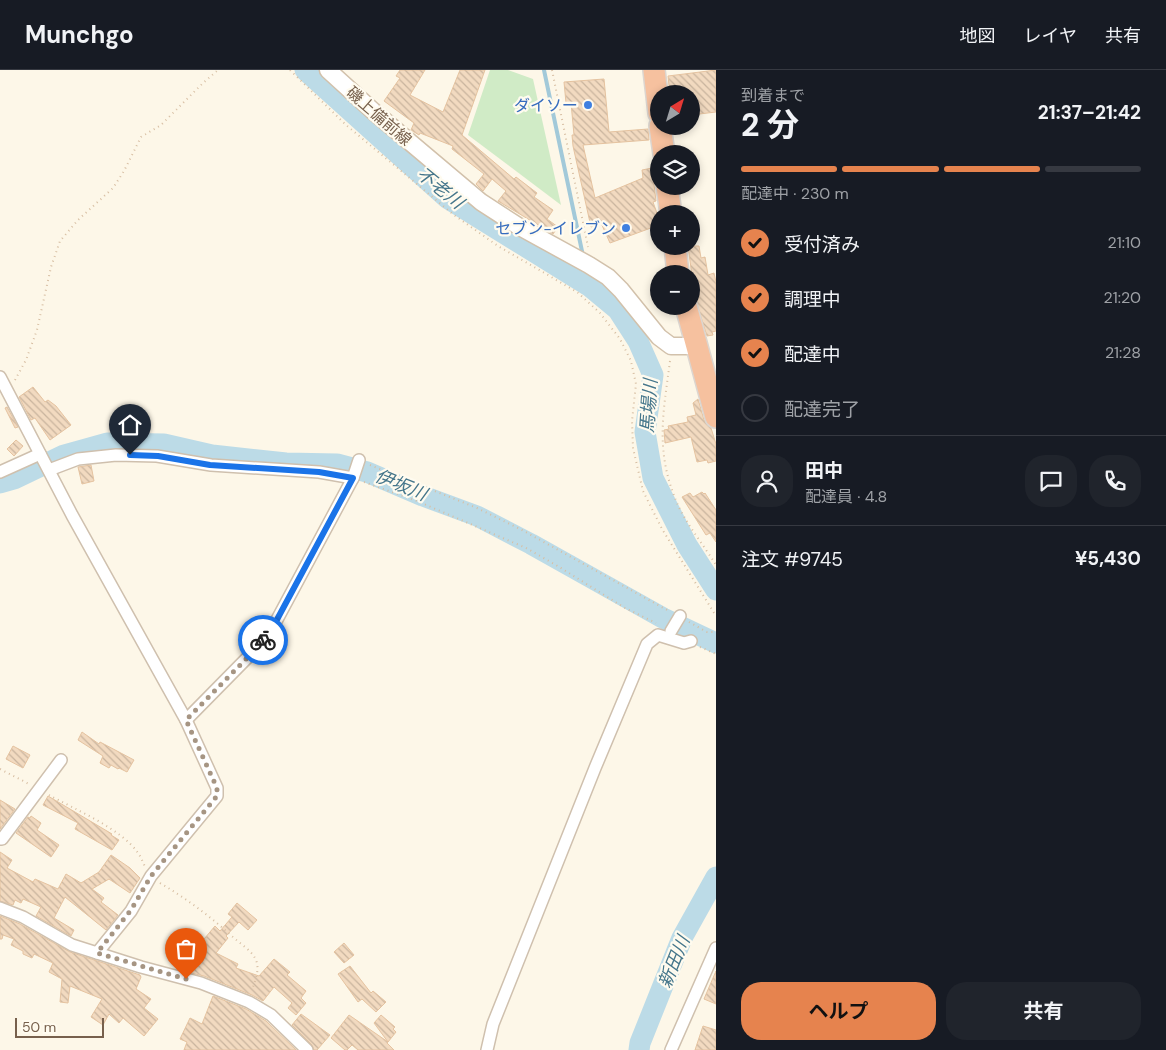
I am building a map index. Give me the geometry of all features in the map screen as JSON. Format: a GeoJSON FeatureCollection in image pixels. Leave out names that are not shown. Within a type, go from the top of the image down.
{"type":"FeatureCollection","features":[{"type":"Feature","properties":{"kind":"highway"},"geometry":{"type":"LineString","coordinates":[[654,70],[656,85]]}},
{"type":"Feature","properties":{"kind":"highway"},"geometry":{"type":"LineString","coordinates":[[688,315],[716,418]]}},
{"type":"Feature","properties":{"kind":"main road","name":"磯上備前線"},"geometry":{"type":"LineString","coordinates":[[328,70],[373,111],[481,202],[518,226],[582,261],[608,278],[621,290],[659,337],[671,346]]}},
{"type":"Feature","properties":{"kind":"main road"},"geometry":{"type":"LineString","coordinates":[[671,346],[695,346]]}},
{"type":"Feature","properties":{"kind":"street"},"geometry":{"type":"LineString","coordinates":[[0,376],[186,720],[217,788],[217,796],[151,876],[131,910],[97,953]]}},
{"type":"Feature","properties":{"kind":"street"},"geometry":{"type":"LineString","coordinates":[[0,472],[45,462],[116,455],[158,456],[210,465],[354,476]]}},
{"type":"Feature","properties":{"kind":"street"},"geometry":{"type":"LineString","coordinates":[[186,720],[250,655],[273,627],[354,476],[358,461]]}},
{"type":"Feature","properties":{"kind":"street"},"geometry":{"type":"LineString","coordinates":[[487,1050],[493,1024],[595,768],[647,644],[658,635],[684,643],[691,641]]}},
{"type":"Feature","properties":{"kind":"street"},"geometry":{"type":"LineString","coordinates":[[0,839],[2,839],[61,760]]}},
{"type":"Feature","properties":{"kind":"street"},"geometry":{"type":"LineString","coordinates":[[0,908],[23,917],[72,945],[141,967],[201,983],[249,1002],[271,1015],[307,1050]]}},
{"type":"Feature","properties":{"kind":"street"},"geometry":{"type":"LineString","coordinates":[[671,1050],[716,948]]}},
{"type":"Feature","properties":{"kind":"path"},"geometry":{"type":"LineString","coordinates":[[8,393],[26,360],[37,330],[51,266],[60,242],[78,220],[114,188],[141,138],[161,125],[218,70]]}},
{"type":"Feature","properties":{"kind":"path"},"geometry":{"type":"LineString","coordinates":[[290,70],[346,126],[454,215],[498,246],[577,292],[605,319],[620,339],[631,361],[636,384],[632,421],[633,448],[643,491],[662,529],[716,616]]}},
{"type":"Feature","properties":{"kind":"path"},"geometry":{"type":"LineString","coordinates":[[552,70],[590,257],[582,261]]}},
{"type":"Feature","properties":{"kind":"path"},"geometry":{"type":"LineString","coordinates":[[671,346],[661,441],[665,471],[678,505],[716,564]]}},
{"type":"Feature","properties":{"kind":"path"},"geometry":{"type":"LineString","coordinates":[[358,461],[484,512],[522,530],[676,623]]}},
{"type":"Feature","properties":{"kind":"path"},"geometry":{"type":"LineString","coordinates":[[354,476],[526,548],[625,608],[706,632],[716,632]]}},
{"type":"Feature","properties":{"kind":"path"},"geometry":{"type":"LineString","coordinates":[[691,641],[716,654]]}},
{"type":"Feature","properties":{"kind":"green space"},"geometry":{"type":"Polygon","coordinates":[[[490,70],[508,70],[533,79],[561,205],[468,135],[490,70]]]}},
{"type":"Feature","properties":{"kind":"building"},"geometry":{"type":"Polygon","coordinates":[[[400,70],[425,70],[410,95],[443,112],[460,70],[485,70],[462,135],[514,179],[516,177],[537,193],[534,197],[553,210],[547,219],[558,227],[553,234],[498,201],[506,191],[492,179],[483,191],[476,184],[484,174],[452,149],[453,146],[420,133],[419,135],[411,130],[414,123],[384,101],[400,78],[396,76],[400,70]]]}},
{"type":"Feature","properties":{"kind":"building"},"geometry":{"type":"Polygon","coordinates":[[[716,70],[716,112],[700,114],[700,85],[669,85],[668,76],[716,70]]]}},
{"type":"Feature","properties":{"kind":"building"},"geometry":{"type":"Polygon","coordinates":[[[604,79],[609,132],[648,129],[649,140],[583,145],[595,198],[643,178],[642,170],[650,168],[650,195],[655,195],[656,201],[653,202],[654,205],[650,205],[650,228],[610,243],[601,223],[591,227],[573,146],[572,135],[574,135],[571,103],[566,103],[564,82],[604,79]]]}},
{"type":"Feature","properties":{"kind":"building"},"geometry":{"type":"Polygon","coordinates":[[[700,252],[701,258],[705,257],[708,275],[714,273],[716,282],[716,331],[712,332],[713,335],[707,336],[700,314],[700,265],[691,265],[689,255],[700,255],[700,252]]]}},
{"type":"Feature","properties":{"kind":"building"},"geometry":{"type":"Polygon","coordinates":[[[33,387],[45,402],[48,400],[56,406],[71,425],[50,440],[35,418],[31,420],[19,397],[33,387]]]}},
{"type":"Feature","properties":{"kind":"building"},"geometry":{"type":"Polygon","coordinates":[[[698,399],[704,420],[711,428],[716,444],[716,461],[708,463],[707,460],[697,462],[691,437],[665,443],[664,430],[669,429],[668,426],[688,422],[687,417],[696,415],[693,403],[698,399]]]}},
{"type":"Feature","properties":{"kind":"building"},"geometry":{"type":"Polygon","coordinates":[[[7,407],[18,427],[15,428],[5,408],[7,407]]]}},
{"type":"Feature","properties":{"kind":"building"},"geometry":{"type":"Polygon","coordinates":[[[16,440],[23,446],[14,456],[7,449],[16,440]]]}},
{"type":"Feature","properties":{"kind":"building"},"geometry":{"type":"Polygon","coordinates":[[[91,465],[94,481],[82,484],[78,467],[91,465]]]}},
{"type":"Feature","properties":{"kind":"building"},"geometry":{"type":"Polygon","coordinates":[[[702,492],[705,493],[716,510],[716,542],[710,533],[706,535],[682,497],[690,493],[693,497],[702,492]]]}},
{"type":"Feature","properties":{"kind":"building"},"geometry":{"type":"Polygon","coordinates":[[[82,732],[99,744],[100,742],[134,760],[127,772],[111,765],[109,768],[100,763],[103,756],[78,740],[82,732]]]}},
{"type":"Feature","properties":{"kind":"building"},"geometry":{"type":"Polygon","coordinates":[[[13,746],[30,755],[23,768],[6,759],[13,746]]]}},
{"type":"Feature","properties":{"kind":"building"},"geometry":{"type":"Polygon","coordinates":[[[48,796],[112,834],[119,840],[112,850],[75,829],[78,823],[43,805],[48,796]]]}},
{"type":"Feature","properties":{"kind":"building"},"geometry":{"type":"Polygon","coordinates":[[[0,800],[15,809],[0,829],[0,800]]]}},
{"type":"Feature","properties":{"kind":"building"},"geometry":{"type":"Polygon","coordinates":[[[31,816],[41,823],[37,830],[59,845],[51,857],[16,833],[28,817],[30,818],[31,816]]]}},
{"type":"Feature","properties":{"kind":"building"},"geometry":{"type":"Polygon","coordinates":[[[0,852],[12,860],[7,868],[33,882],[35,879],[58,889],[66,874],[81,883],[99,872],[111,855],[130,868],[140,878],[130,893],[109,879],[92,889],[104,898],[101,902],[118,915],[106,930],[65,897],[54,918],[74,930],[71,936],[36,916],[41,907],[23,899],[21,903],[15,900],[13,905],[0,901],[0,852]]]}},
{"type":"Feature","properties":{"kind":"building"},"geometry":{"type":"Polygon","coordinates":[[[237,903],[257,920],[248,930],[239,922],[226,936],[228,938],[216,953],[238,964],[236,968],[259,976],[274,959],[290,972],[287,975],[306,991],[301,998],[306,1003],[296,1015],[288,1008],[292,1003],[274,987],[263,1001],[204,976],[183,971],[197,944],[199,945],[215,926],[220,931],[232,917],[228,914],[237,903]]]}},
{"type":"Feature","properties":{"kind":"building"},"geometry":{"type":"Polygon","coordinates":[[[0,916],[20,924],[70,952],[140,975],[141,977],[136,989],[151,999],[144,1008],[158,1019],[144,1036],[123,1018],[119,1023],[109,1014],[103,1025],[91,1017],[102,999],[70,986],[68,1003],[60,1002],[62,979],[49,972],[53,963],[34,954],[32,958],[23,954],[23,951],[11,945],[14,939],[3,935],[2,939],[0,939],[0,916]]]}},
{"type":"Feature","properties":{"kind":"building"},"geometry":{"type":"Polygon","coordinates":[[[344,943],[354,955],[344,963],[334,952],[344,943]]]}},
{"type":"Feature","properties":{"kind":"building"},"geometry":{"type":"Polygon","coordinates":[[[350,966],[371,993],[373,991],[386,1002],[376,1012],[362,999],[358,1002],[338,974],[350,966]]]}},
{"type":"Feature","properties":{"kind":"building"},"geometry":{"type":"Polygon","coordinates":[[[716,971],[716,1004],[704,999],[716,971]]]}},
{"type":"Feature","properties":{"kind":"building"},"geometry":{"type":"Polygon","coordinates":[[[213,996],[246,1009],[266,1021],[296,1050],[184,1050],[187,1042],[180,1039],[190,1018],[202,1024],[213,996]]]}},
{"type":"Feature","properties":{"kind":"building"},"geometry":{"type":"Polygon","coordinates":[[[301,1014],[330,1035],[317,1050],[314,1050],[312,1045],[292,1025],[301,1014]]]}},
{"type":"Feature","properties":{"kind":"building"},"geometry":{"type":"Polygon","coordinates":[[[349,1015],[388,1042],[394,1050],[358,1050],[352,1045],[345,1050],[331,1038],[349,1015]]]}},
{"type":"Feature","properties":{"kind":"building"},"geometry":{"type":"Polygon","coordinates":[[[381,1015],[395,1027],[393,1029],[396,1032],[388,1042],[374,1023],[381,1015]]]}},
{"type":"Feature","properties":{"kind":"building"},"geometry":{"type":"Polygon","coordinates":[[[703,1026],[716,1030],[716,1050],[695,1050],[703,1026]]]}},
{"type":"Feature","properties":{"kind":"waterway","name":"不老川"},"geometry":{"type":"LineString","coordinates":[[305,70],[447,198],[589,286],[618,310],[638,341],[653,375],[645,432],[653,478],[687,545],[716,590]]}},
{"type":"Feature","properties":{"kind":"waterway"},"geometry":{"type":"LineString","coordinates":[[544,70],[583,256]]}},
{"type":"Feature","properties":{"kind":"waterway"},"geometry":{"type":"LineString","coordinates":[[585,268],[589,286]]}},
{"type":"Feature","properties":{"kind":"waterway","name":"伊坂川"},"geometry":{"type":"LineString","coordinates":[[0,483],[14,479],[64,455],[107,443],[164,444],[212,455],[286,463],[337,464],[367,472],[477,516],[663,618],[716,643]]}},
{"type":"Feature","properties":{"kind":"waterway","name":"新田川"},"geometry":{"type":"LineString","coordinates":[[639,1050],[640,1043],[682,938],[716,877]]}},
{"type":"Feature","properties":{"kind":"way so far"},"geometry":{"type":"LineString","coordinates":[[186,979],[97,953],[131,910],[151,876],[217,796],[217,788],[186,720],[263,640]]}},
{"type":"Feature","properties":{"kind":"place","name":"ダイソー"},"geometry":{"type":"Point","coordinates":[588,105]}},
{"type":"Feature","properties":{"kind":"place","name":"セブン-イレブン"},"geometry":{"type":"Point","coordinates":[626,228]}},
{"type":"Feature","properties":{"kind":"route"},"geometry":{"type":"LineString","coordinates":[[130,455],[158,456],[210,465],[319,472],[353,478],[273,627],[263,640]]}},
{"type":"Feature","properties":{"kind":"water label","name":"馬場川"},"geometry":{"type":"Point","coordinates":[649,406]}}]}
